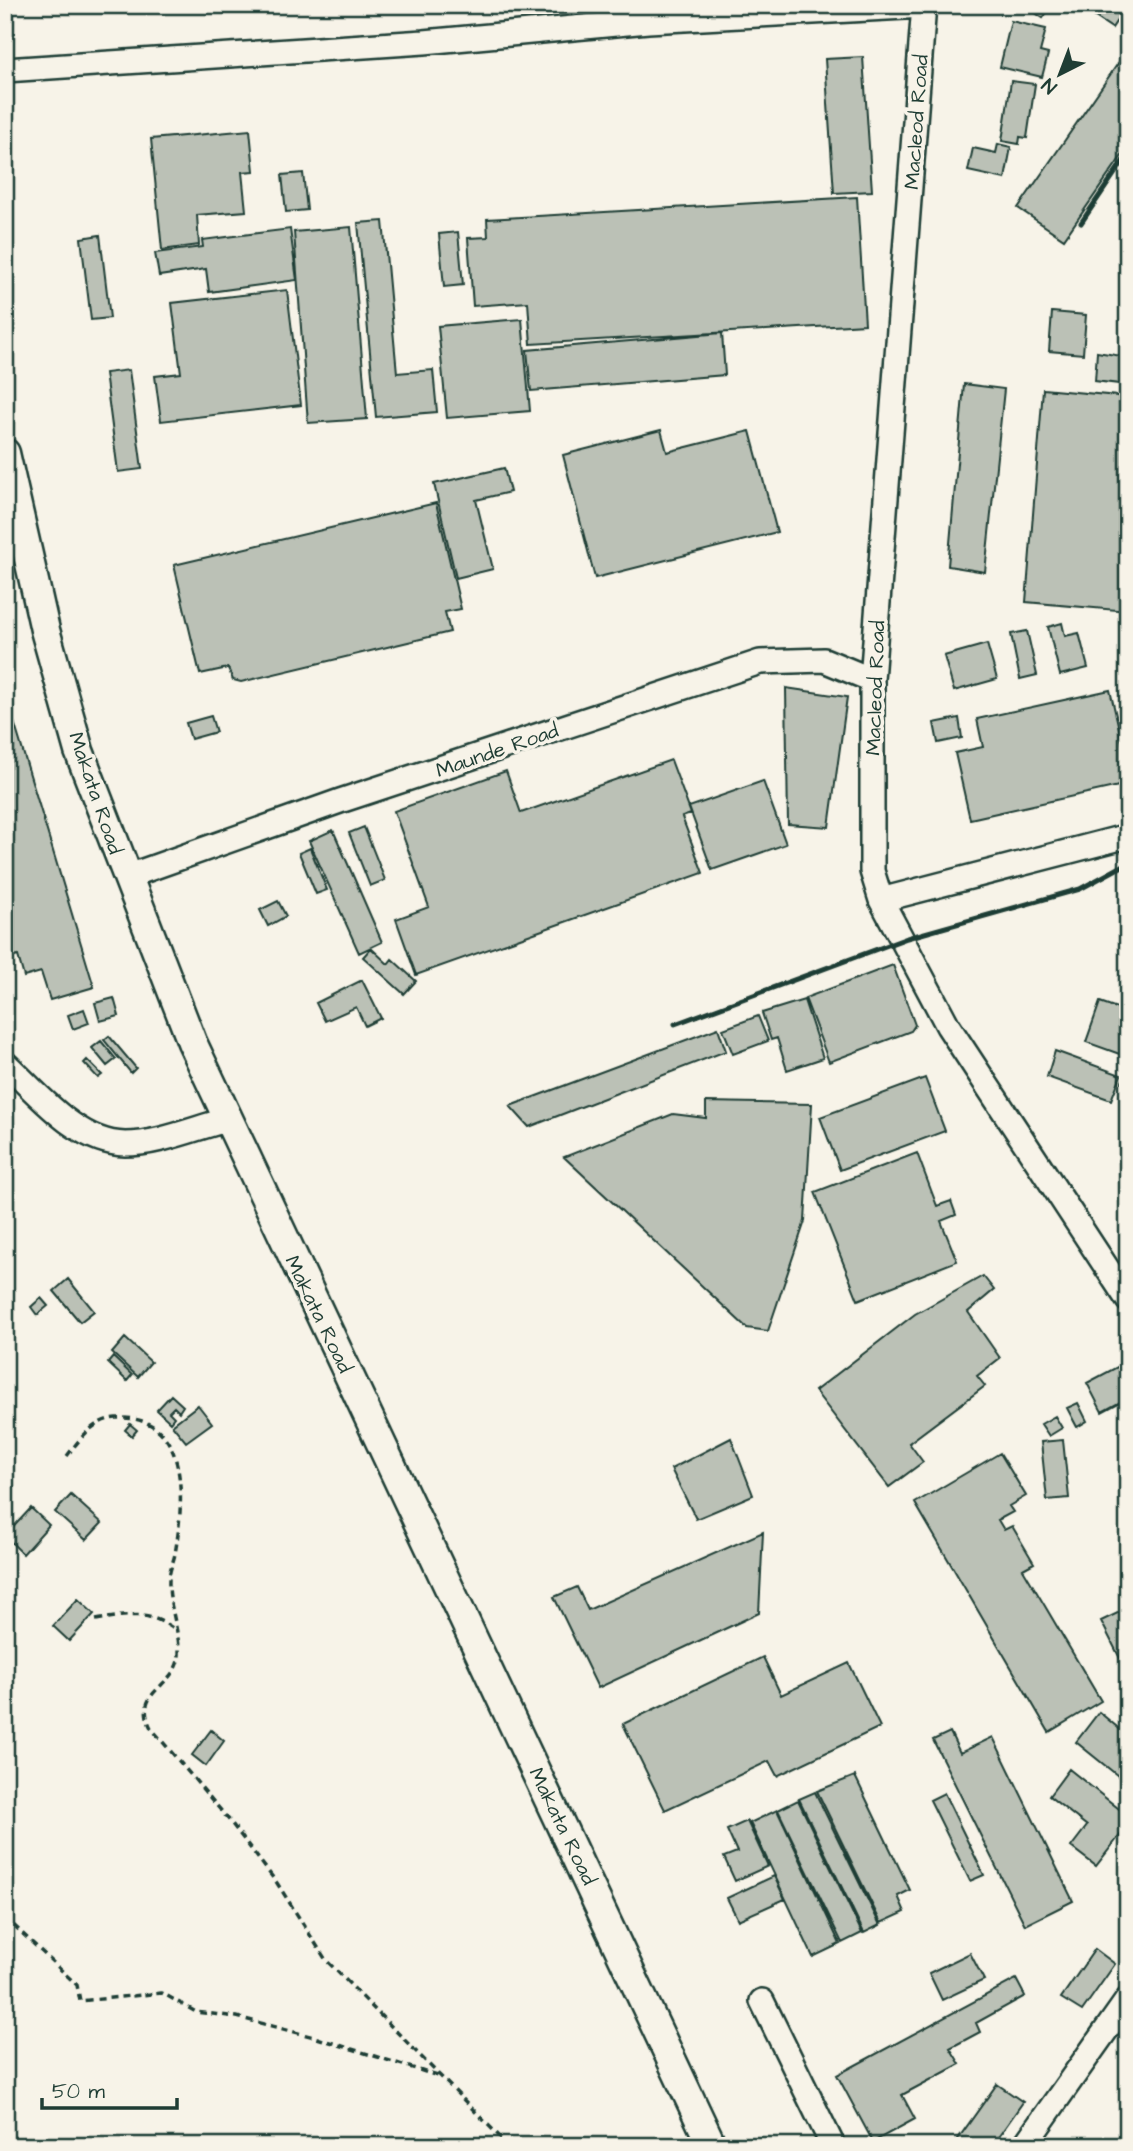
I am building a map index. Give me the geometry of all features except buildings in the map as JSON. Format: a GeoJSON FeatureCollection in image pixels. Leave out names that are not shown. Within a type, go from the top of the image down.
{"type":"FeatureCollection","features":[{"type":"Feature","properties":{"kind":"main road","name":"Makata Road"},"geometry":{"type":"LineString","coordinates":[[5,453],[45,630],[76,739],[126,877],[226,1120],[712,2146]]}},
{"type":"Feature","properties":{"kind":"street"},"geometry":{"type":"LineString","coordinates":[[5,70],[424,42],[648,21],[924,6]]}},
{"type":"Feature","properties":{"kind":"street","name":"Macleod Road"},"geometry":{"type":"LineString","coordinates":[[924,6],[872,680],[872,871],[881,900],[948,1026],[1128,1300]]}},
{"type":"Feature","properties":{"kind":"street","name":"Maunde Road"},"geometry":{"type":"LineString","coordinates":[[126,877],[340,802],[760,662],[824,660],[872,680]]}},
{"type":"Feature","properties":{"kind":"street"},"geometry":{"type":"LineString","coordinates":[[881,900],[1128,836]]}},
{"type":"Feature","properties":{"kind":"street"},"geometry":{"type":"LineString","coordinates":[[5,1063],[66,1120],[87,1133],[109,1141],[140,1142],[226,1120]]}},
{"type":"Feature","properties":{"kind":"street"},"geometry":{"type":"LineString","coordinates":[[1024,2146],[1128,1999]]}},
{"type":"Feature","properties":{"kind":"street"},"geometry":{"type":"LineString","coordinates":[[762,2001],[833,2146]]}},
{"type":"Feature","properties":{"kind":"path"},"geometry":{"type":"LineString","coordinates":[[67,1456],[79,1439],[98,1424],[112,1418],[140,1418],[166,1434],[171,1444],[180,1485],[175,1554],[169,1578],[179,1656],[173,1671],[147,1702],[145,1709],[151,1728],[253,1852],[326,1960],[509,2146]]}},
{"type":"Feature","properties":{"kind":"path"},"geometry":{"type":"LineString","coordinates":[[96,1620],[142,1613],[162,1620],[176,1630]]}},
{"type":"Feature","properties":{"kind":"path"},"geometry":{"type":"LineString","coordinates":[[5,1917],[77,1985],[80,2001],[162,1993],[196,2012],[237,2017],[314,2037],[443,2078]]}},
{"type":"Feature","properties":{"kind":"railway"},"geometry":{"type":"LineString","coordinates":[[1081,223],[1128,154]]}},
{"type":"Feature","properties":{"kind":"railway"},"geometry":{"type":"LineString","coordinates":[[675,1024],[907,938],[1080,889],[1128,863]]}}]}
